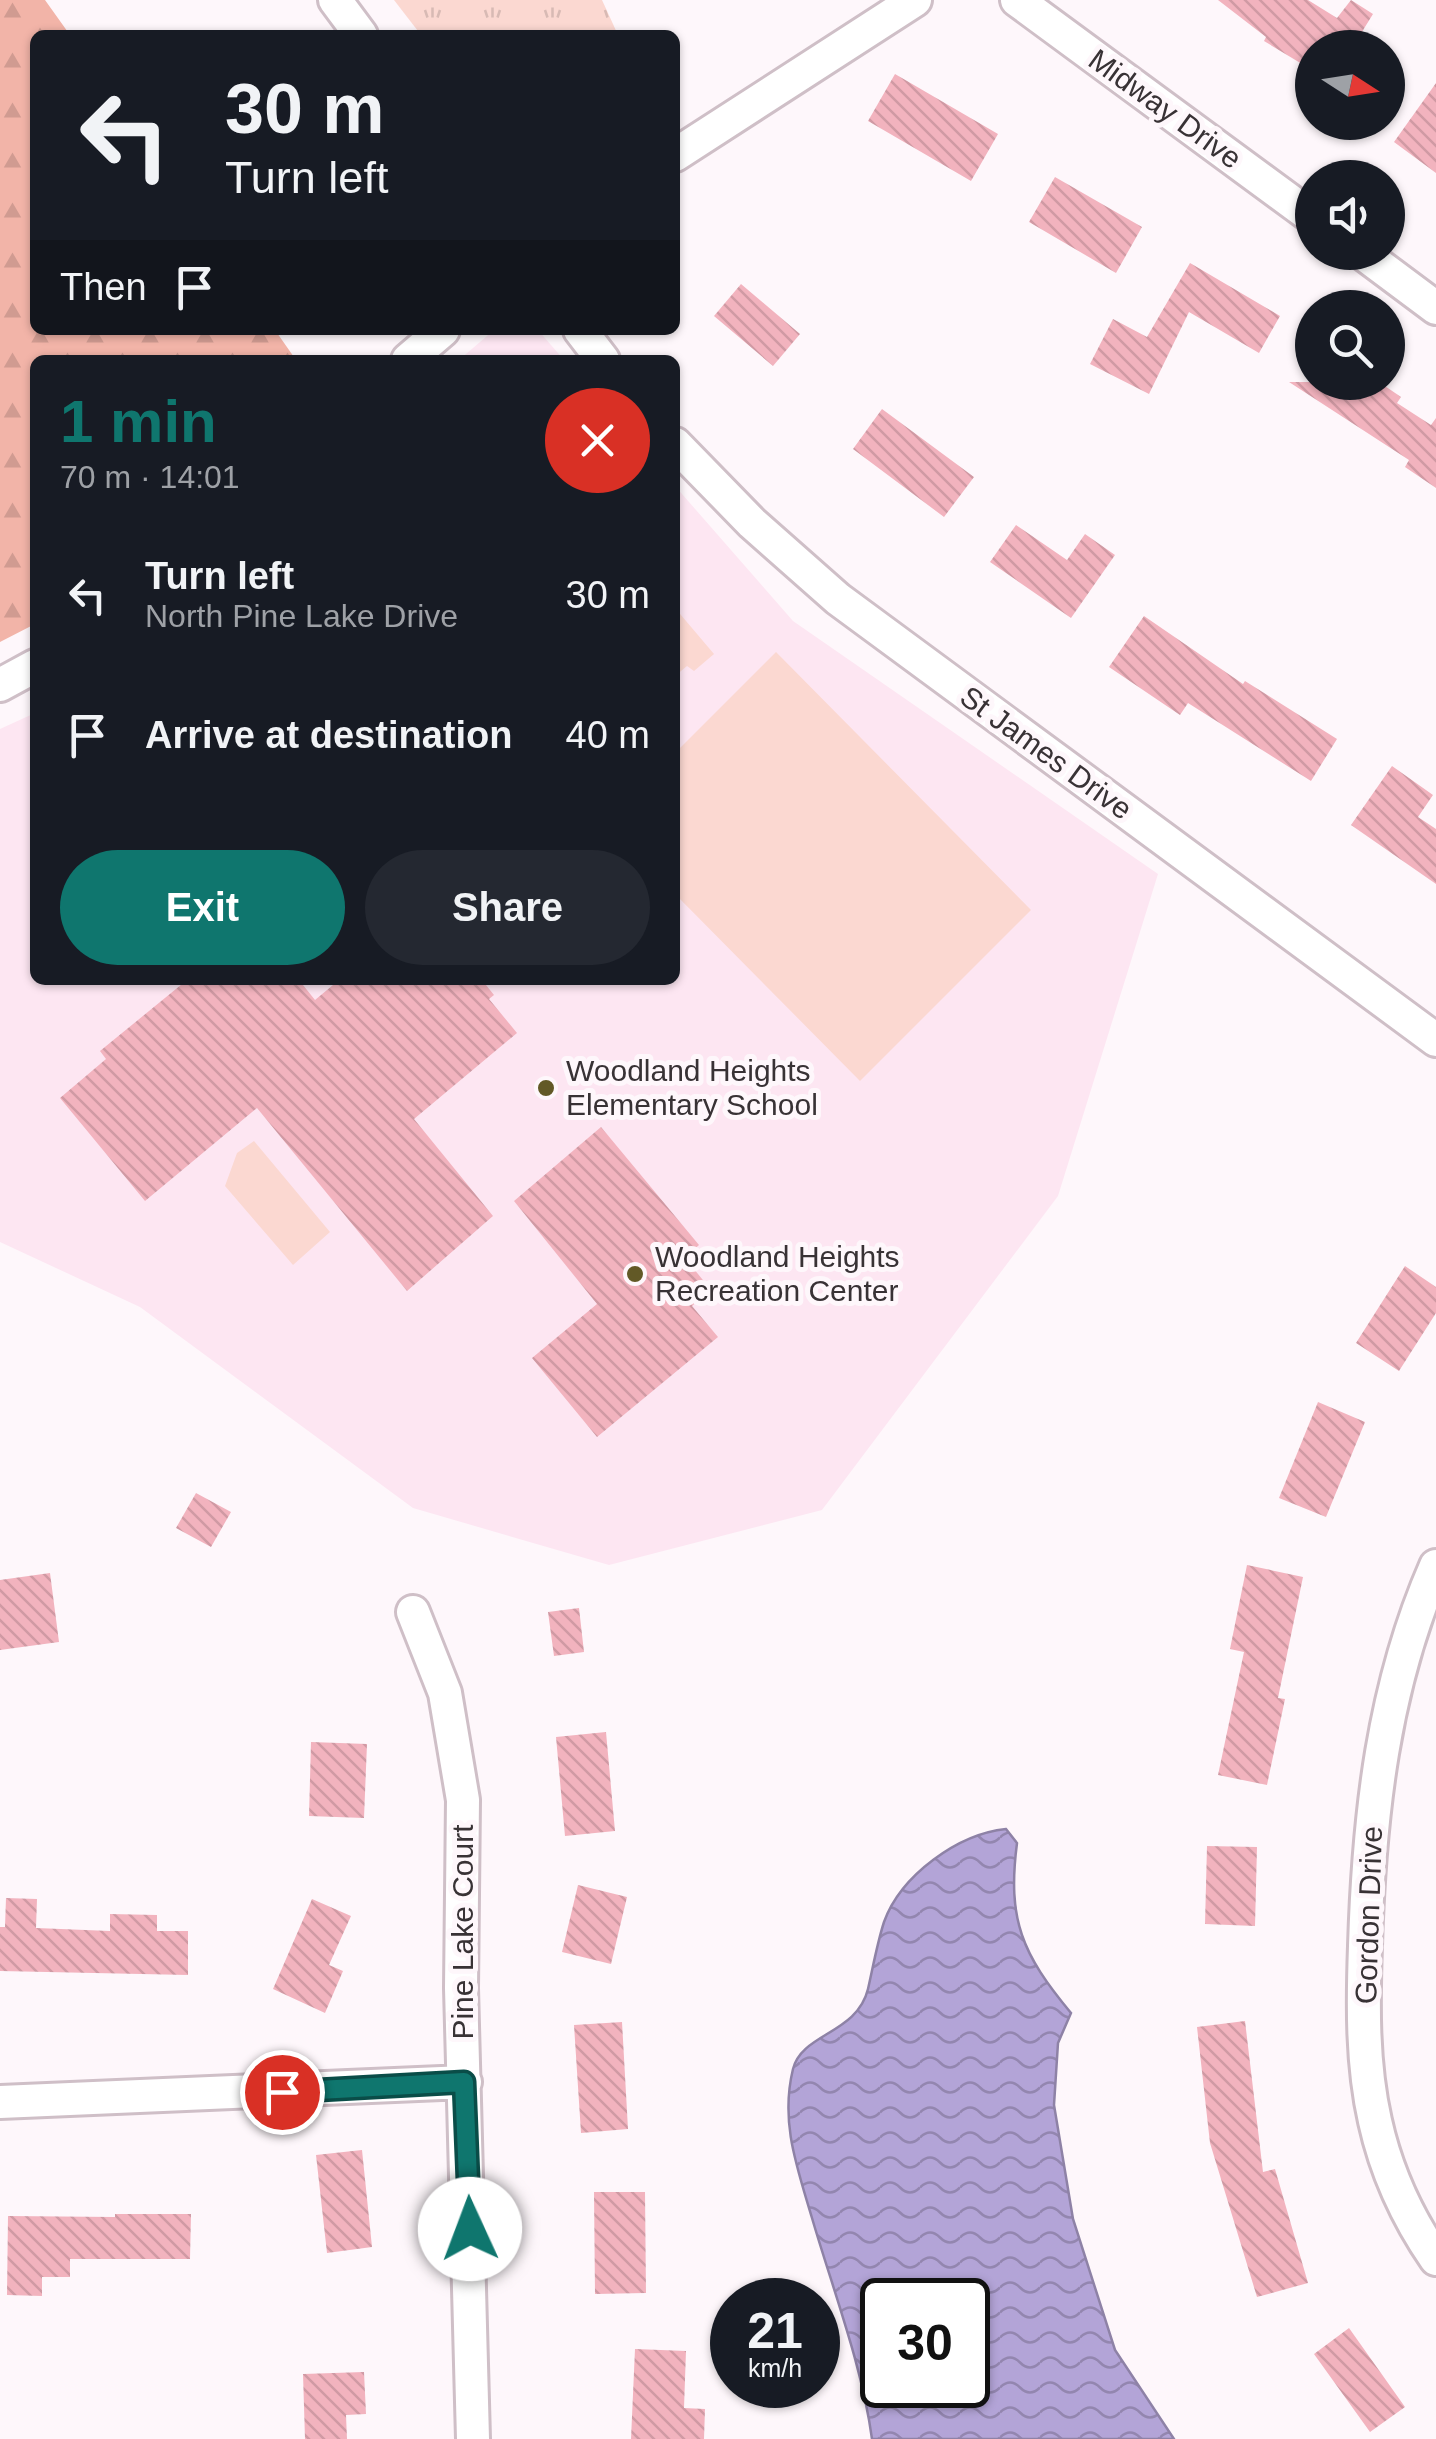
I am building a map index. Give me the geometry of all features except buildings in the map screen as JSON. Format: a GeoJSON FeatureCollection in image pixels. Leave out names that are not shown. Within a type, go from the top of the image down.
{"type":"FeatureCollection","features":[{"type":"Feature","properties":{"kind":"street"},"geometry":{"type":"LineString","coordinates":[[336,0],[357,30]]}},
{"type":"Feature","properties":{"kind":"street"},"geometry":{"type":"LineString","coordinates":[[680,152],[915,0]]}},
{"type":"Feature","properties":{"kind":"street","name":"Midway Drive"},"geometry":{"type":"LineString","coordinates":[[1017,0],[1295,204]]}},
{"type":"Feature","properties":{"kind":"street"},"geometry":{"type":"LineString","coordinates":[[1384,270],[1436,308]]}},
{"type":"Feature","properties":{"kind":"street"},"geometry":{"type":"LineString","coordinates":[[414,355],[437,335]]}},
{"type":"Feature","properties":{"kind":"street"},"geometry":{"type":"LineString","coordinates":[[584,335],[599,355]]}},
{"type":"Feature","properties":{"kind":"street","name":"St James Drive"},"geometry":{"type":"LineString","coordinates":[[680,449],[752,524],[883,634],[1436,1040]]}},
{"type":"Feature","properties":{"kind":"street"},"geometry":{"type":"LineString","coordinates":[[0,686],[30,669]]}},
{"type":"Feature","properties":{"kind":"street","name":"Gordon Drive"},"geometry":{"type":"LineString","coordinates":[[1436,1566],[1398,1664],[1387,1716],[1370,1850],[1364,1974],[1366,2061],[1374,2120],[1391,2177],[1436,2260]]}},
{"type":"Feature","properties":{"kind":"street","name":"Pine Lake Court"},"geometry":{"type":"LineString","coordinates":[[413,1612],[445,1693],[463,1800],[464,2082],[473,2439]]}},
{"type":"Feature","properties":{"kind":"street"},"geometry":{"type":"LineString","coordinates":[[0,2102],[464,2082]]}},
{"type":"Feature","properties":{"kind":"shaded area"},"geometry":{"type":"Polygon","coordinates":[[[488,335],[542,335],[560,355],[465,355],[488,335]]]}},
{"type":"Feature","properties":{"kind":"shaded area","name":"Woodland Heights Elementary School"},"geometry":{"type":"Polygon","coordinates":[[[680,492],[793,621],[1158,874],[1058,1196],[822,1510],[609,1565],[413,1508],[140,1307],[0,1242],[0,729],[30,715],[30,985],[680,985],[680,492]]]}},
{"type":"Feature","properties":{"kind":"green space"},"geometry":{"type":"Polygon","coordinates":[[[0,0],[45,0],[66,30],[30,30],[30,335],[278,335],[292,355],[30,355],[30,627],[0,642],[0,0]]]}},
{"type":"Feature","properties":{"kind":"green space"},"geometry":{"type":"Polygon","coordinates":[[[394,0],[602,0],[616,30],[417,30],[394,0]]]}},
{"type":"Feature","properties":{"kind":"green space"},"geometry":{"type":"Polygon","coordinates":[[[680,614],[714,654],[694,671],[687,666],[680,672],[680,614]]]}},
{"type":"Feature","properties":{"kind":"green space"},"geometry":{"type":"Polygon","coordinates":[[[776,652],[1031,910],[860,1081],[680,899],[680,748],[776,652]]]}},
{"type":"Feature","properties":{"kind":"green space"},"geometry":{"type":"Polygon","coordinates":[[[254,1141],[330,1232],[293,1265],[225,1186],[237,1153],[254,1141]]]}},
{"type":"Feature","properties":{"kind":"water"},"geometry":{"type":"Polygon","coordinates":[[[1006,1829],[1017,1843],[1014,1894],[1022,1935],[1040,1972],[1071,2013],[1058,2043],[1054,2105],[1073,2219],[1115,2350],[1174,2439],[872,2439],[866,2408],[990,2408],[990,2278],[860,2278],[860,2381],[840,2310],[840,2278],[830,2278],[792,2144],[789,2089],[798,2057],[842,2025],[862,2004],[884,1922],[903,1888],[933,1860],[969,1839],[1006,1829]]]}},
{"type":"Feature","properties":{"kind":"place","name":"Woodland Heights Elementary School"},"geometry":{"type":"Point","coordinates":[546,1088]}},
{"type":"Feature","properties":{"kind":"place","name":"Woodland Heights Recreation Center"},"geometry":{"type":"Point","coordinates":[635,1274]}},
{"type":"Feature","properties":{"kind":"route"},"geometry":{"type":"LineString","coordinates":[[282,2092],[464,2082],[470,2229]]}}]}
